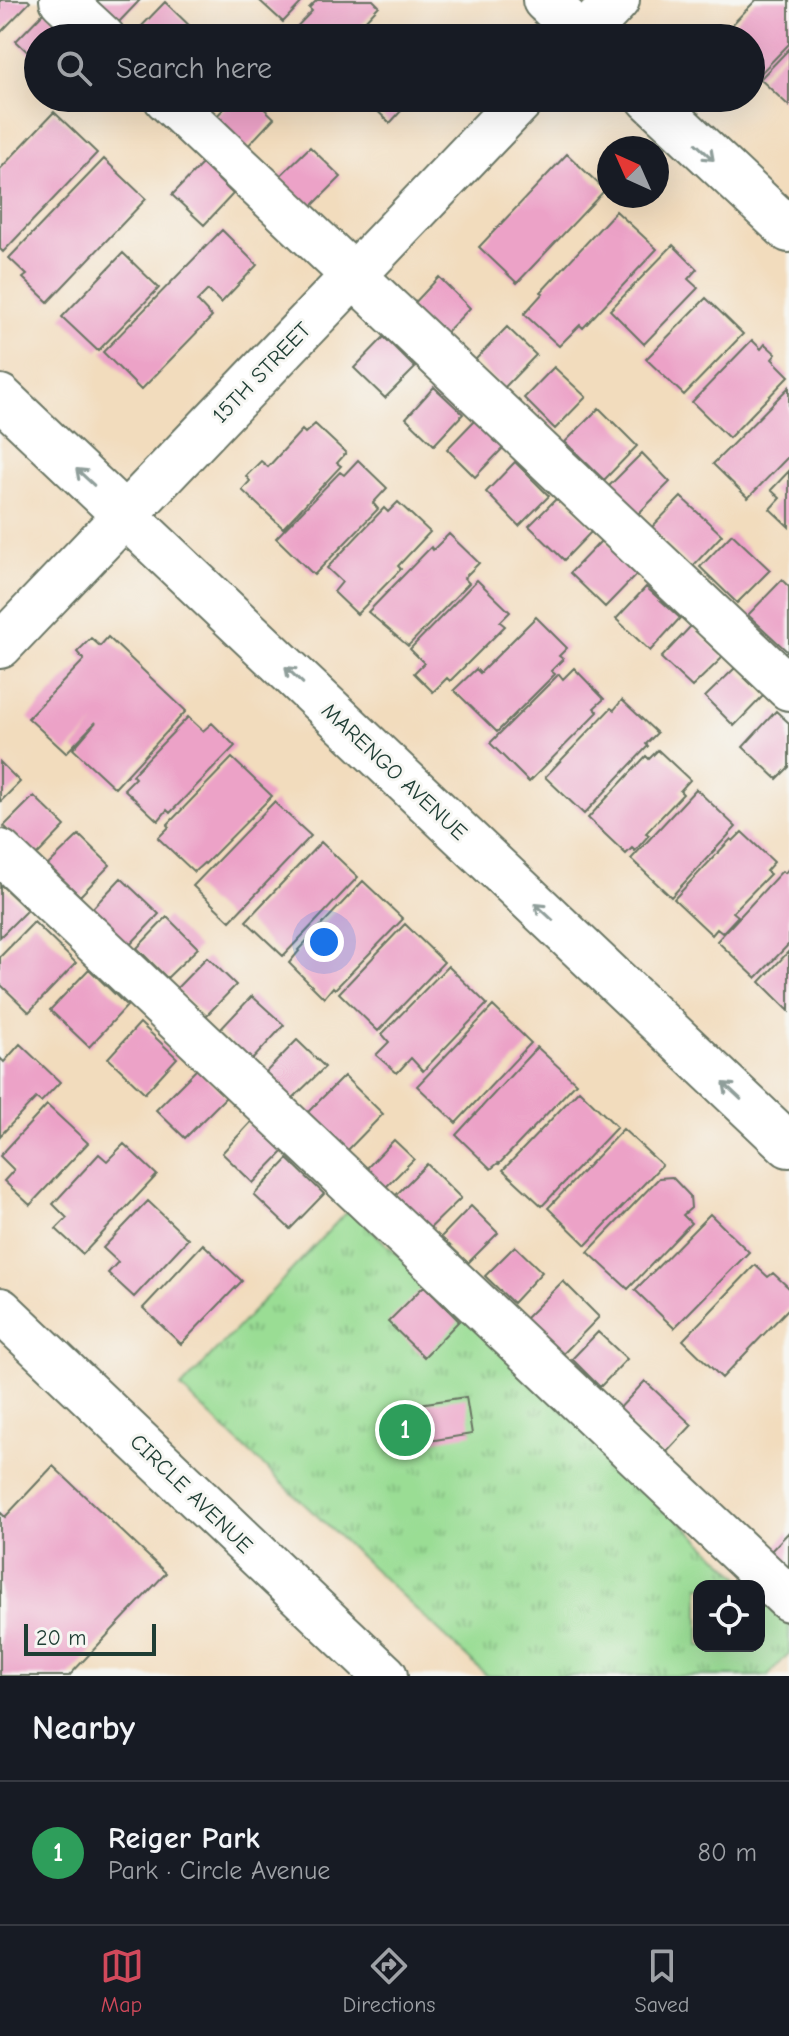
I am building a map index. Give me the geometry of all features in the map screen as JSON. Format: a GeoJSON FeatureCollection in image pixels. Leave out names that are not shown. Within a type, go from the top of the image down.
{"type":"FeatureCollection","features":[{"type":"Feature","properties":{"kind":"street"},"geometry":{"type":"LineString","coordinates":[[62,0],[88,24]]}},
{"type":"Feature","properties":{"kind":"street"},"geometry":{"type":"LineString","coordinates":[[545,0],[570,24]]}},
{"type":"Feature","properties":{"kind":"street"},"geometry":{"type":"LineString","coordinates":[[595,24],[617,0]]}},
{"type":"Feature","properties":{"kind":"street"},"geometry":{"type":"LineString","coordinates":[[181,112],[789,688]]}},
{"type":"Feature","properties":{"kind":"street","name":"15TH STREET"},"geometry":{"type":"LineString","coordinates":[[0,646],[510,112]]}},
{"type":"Feature","properties":{"kind":"street"},"geometry":{"type":"LineString","coordinates":[[664,112],[789,230]]}},
{"type":"Feature","properties":{"kind":"street","name":"MARENGO AVENUE"},"geometry":{"type":"LineString","coordinates":[[0,397],[789,1145]]}},
{"type":"Feature","properties":{"kind":"street"},"geometry":{"type":"LineString","coordinates":[[0,852],[789,1599]]}},
{"type":"Feature","properties":{"kind":"street","name":"CIRCLE AVENUE"},"geometry":{"type":"LineString","coordinates":[[0,1310],[385,1676]]}},
{"type":"Feature","properties":{"kind":"green space"},"geometry":{"type":"Polygon","coordinates":[[[349,1209],[743,1580],[693,1580],[693,1652],[765,1652],[765,1601],[789,1624],[789,1653],[768,1676],[487,1676],[181,1388],[349,1209]]]}},
{"type":"Feature","properties":{"kind":"building"},"geometry":{"type":"Polygon","coordinates":[[[0,0],[30,2],[0,33],[0,0]]]}},
{"type":"Feature","properties":{"kind":"building"},"geometry":{"type":"Polygon","coordinates":[[[92,0],[140,0],[117,24],[92,0]]]}},
{"type":"Feature","properties":{"kind":"building"},"geometry":{"type":"Polygon","coordinates":[[[259,0],[304,0],[283,22],[259,0]]]}},
{"type":"Feature","properties":{"kind":"building"},"geometry":{"type":"Polygon","coordinates":[[[317,0],[373,0],[379,6],[362,24],[299,24],[312,11],[309,8],[317,0]]]}},
{"type":"Feature","properties":{"kind":"building"},"geometry":{"type":"Polygon","coordinates":[[[756,0],[789,0],[789,44],[765,69],[765,24],[733,24],[756,0]]]}},
{"type":"Feature","properties":{"kind":"building"},"geometry":{"type":"Polygon","coordinates":[[[165,2],[188,24],[144,24],[165,2]]]}},
{"type":"Feature","properties":{"kind":"building"},"geometry":{"type":"Polygon","coordinates":[[[46,10],[60,24],[32,24],[46,10]]]}},
{"type":"Feature","properties":{"kind":"building"},"geometry":{"type":"Polygon","coordinates":[[[24,33],[24,49],[16,41],[24,33]]]}},
{"type":"Feature","properties":{"kind":"building"},"geometry":{"type":"Polygon","coordinates":[[[789,49],[789,106],[765,84],[765,74],[789,49]]]}},
{"type":"Feature","properties":{"kind":"building"},"geometry":{"type":"Polygon","coordinates":[[[54,112],[97,153],[3,252],[0,249],[0,169],[54,112]]]}},
{"type":"Feature","properties":{"kind":"building"},"geometry":{"type":"Polygon","coordinates":[[[221,112],[268,112],[274,118],[244,150],[213,120],[221,112]]]}},
{"type":"Feature","properties":{"kind":"building"},"geometry":{"type":"Polygon","coordinates":[[[378,112],[400,112],[390,123],[378,112]]]}},
{"type":"Feature","properties":{"kind":"building"},"geometry":{"type":"Polygon","coordinates":[[[310,147],[341,177],[310,208],[279,177],[310,147]]]}},
{"type":"Feature","properties":{"kind":"building"},"geometry":{"type":"Polygon","coordinates":[[[567,154],[597,182],[597,198],[517,283],[479,247],[567,154]]]}},
{"type":"Feature","properties":{"kind":"building"},"geometry":{"type":"Polygon","coordinates":[[[104,159],[146,199],[48,302],[23,278],[27,275],[9,258],[104,159]]]}},
{"type":"Feature","properties":{"kind":"building"},"geometry":{"type":"Polygon","coordinates":[[[202,164],[233,194],[204,225],[172,195],[202,164]]]}},
{"type":"Feature","properties":{"kind":"building"},"geometry":{"type":"Polygon","coordinates":[[[616,211],[657,249],[583,328],[580,325],[559,346],[524,314],[616,211]]]}},
{"type":"Feature","properties":{"kind":"building"},"geometry":{"type":"Polygon","coordinates":[[[222,230],[257,265],[221,303],[208,290],[197,301],[212,317],[141,390],[103,352],[222,230]]]}},
{"type":"Feature","properties":{"kind":"building"},"geometry":{"type":"Polygon","coordinates":[[[673,245],[697,269],[688,279],[698,288],[644,344],[610,310],[673,245]]]}},
{"type":"Feature","properties":{"kind":"building"},"geometry":{"type":"Polygon","coordinates":[[[123,253],[159,288],[98,351],[62,317],[123,253]]]}},
{"type":"Feature","properties":{"kind":"building"},"geometry":{"type":"Polygon","coordinates":[[[439,277],[470,308],[440,339],[409,309],[439,277]]]}},
{"type":"Feature","properties":{"kind":"building"},"geometry":{"type":"Polygon","coordinates":[[[706,298],[743,334],[684,395],[646,359],[706,298]]]}},
{"type":"Feature","properties":{"kind":"building"},"geometry":{"type":"Polygon","coordinates":[[[507,327],[536,355],[504,388],[475,360],[507,327]]]}},
{"type":"Feature","properties":{"kind":"building"},"geometry":{"type":"Polygon","coordinates":[[[384,337],[415,368],[385,398],[354,368],[384,337]]]}},
{"type":"Feature","properties":{"kind":"building"},"geometry":{"type":"Polygon","coordinates":[[[752,340],[761,349],[765,344],[776,354],[772,359],[789,376],[729,438],[692,402],[752,340]]]}},
{"type":"Feature","properties":{"kind":"building"},"geometry":{"type":"Polygon","coordinates":[[[554,367],[586,397],[555,429],[524,398],[554,367]]]}},
{"type":"Feature","properties":{"kind":"building"},"geometry":{"type":"Polygon","coordinates":[[[434,387],[463,414],[434,445],[406,418],[434,387]]]}},
{"type":"Feature","properties":{"kind":"building"},"geometry":{"type":"Polygon","coordinates":[[[789,387],[789,456],[748,498],[713,464],[789,387]]]}},
{"type":"Feature","properties":{"kind":"building"},"geometry":{"type":"Polygon","coordinates":[[[599,408],[637,446],[604,480],[565,442],[599,408]]]}},
{"type":"Feature","properties":{"kind":"building"},"geometry":{"type":"Polygon","coordinates":[[[476,419],[505,446],[475,477],[447,449],[476,419]]]}},
{"type":"Feature","properties":{"kind":"building"},"geometry":{"type":"Polygon","coordinates":[[[315,424],[346,453],[337,463],[341,466],[283,528],[242,490],[250,481],[246,476],[261,461],[268,467],[302,430],[305,433],[315,424]]]}},
{"type":"Feature","properties":{"kind":"building"},"geometry":{"type":"Polygon","coordinates":[[[642,453],[670,482],[636,516],[607,488],[642,453]]]}},
{"type":"Feature","properties":{"kind":"building"},"geometry":{"type":"Polygon","coordinates":[[[358,460],[387,488],[373,503],[378,509],[314,575],[276,538],[340,472],[344,475],[358,460]]]}},
{"type":"Feature","properties":{"kind":"building"},"geometry":{"type":"Polygon","coordinates":[[[515,462],[549,496],[519,526],[486,492],[515,462]]]}},
{"type":"Feature","properties":{"kind":"building"},"geometry":{"type":"Polygon","coordinates":[[[789,471],[789,527],[770,509],[780,498],[771,490],[789,471]]]}},
{"type":"Feature","properties":{"kind":"building"},"geometry":{"type":"Polygon","coordinates":[[[560,495],[594,529],[564,560],[529,526],[560,495]]]}},
{"type":"Feature","properties":{"kind":"building"},"geometry":{"type":"Polygon","coordinates":[[[681,497],[722,535],[692,567],[651,528],[681,497]]]}},
{"type":"Feature","properties":{"kind":"building"},"geometry":{"type":"Polygon","coordinates":[[[398,502],[430,532],[398,566],[401,569],[357,614],[334,592],[342,582],[327,568],[384,508],[388,512],[398,502]]]}},
{"type":"Feature","properties":{"kind":"building"},"geometry":{"type":"Polygon","coordinates":[[[449,534],[479,563],[464,578],[469,583],[408,646],[368,612],[431,547],[433,550],[449,534]]]}},
{"type":"Feature","properties":{"kind":"building"},"geometry":{"type":"Polygon","coordinates":[[[732,534],[770,570],[737,603],[700,567],[732,534]]]}},
{"type":"Feature","properties":{"kind":"building"},"geometry":{"type":"Polygon","coordinates":[[[603,539],[638,573],[605,607],[570,573],[603,539]]]}},
{"type":"Feature","properties":{"kind":"building"},"geometry":{"type":"Polygon","coordinates":[[[477,580],[510,612],[500,622],[505,626],[450,681],[447,678],[433,692],[414,673],[424,663],[410,649],[477,580]]]}},
{"type":"Feature","properties":{"kind":"building"},"geometry":{"type":"Polygon","coordinates":[[[782,580],[789,587],[789,653],[748,615],[782,580]]]}},
{"type":"Feature","properties":{"kind":"building"},"geometry":{"type":"Polygon","coordinates":[[[646,587],[680,618],[650,651],[616,619],[646,587]]]}},
{"type":"Feature","properties":{"kind":"building"},"geometry":{"type":"Polygon","coordinates":[[[536,617],[567,648],[559,656],[563,659],[551,671],[555,674],[497,732],[454,690],[476,669],[480,673],[536,617]]]}},
{"type":"Feature","properties":{"kind":"building"},"geometry":{"type":"Polygon","coordinates":[[[691,626],[723,657],[692,687],[661,658],[691,626]]]}},
{"type":"Feature","properties":{"kind":"building"},"geometry":{"type":"Polygon","coordinates":[[[108,637],[186,711],[115,788],[73,749],[96,722],[66,753],[28,718],[84,660],[77,652],[91,638],[100,646],[108,637]]]}},
{"type":"Feature","properties":{"kind":"building"},"geometry":{"type":"Polygon","coordinates":[[[574,668],[604,699],[594,708],[598,712],[529,782],[490,743],[559,674],[563,679],[574,668]]]}},
{"type":"Feature","properties":{"kind":"building"},"geometry":{"type":"Polygon","coordinates":[[[735,668],[763,696],[734,726],[705,697],[735,668]]]}},
{"type":"Feature","properties":{"kind":"building"},"geometry":{"type":"Polygon","coordinates":[[[622,700],[657,733],[584,814],[545,777],[622,700]]]}},
{"type":"Feature","properties":{"kind":"building"},"geometry":{"type":"Polygon","coordinates":[[[776,711],[789,723],[789,767],[777,779],[743,747],[776,711]]]}},
{"type":"Feature","properties":{"kind":"building"},"geometry":{"type":"Polygon","coordinates":[[[188,717],[203,731],[212,723],[235,746],[170,813],[167,810],[158,821],[124,789],[135,778],[132,775],[188,717]]]}},
{"type":"Feature","properties":{"kind":"building"},"geometry":{"type":"Polygon","coordinates":[[[658,750],[690,780],[680,791],[683,794],[646,833],[649,835],[635,851],[632,848],[626,854],[588,818],[646,756],[649,759],[658,750]]]}},
{"type":"Feature","properties":{"kind":"building"},"geometry":{"type":"Polygon","coordinates":[[[232,758],[272,796],[194,872],[158,838],[232,758]]]}},
{"type":"Feature","properties":{"kind":"building"},"geometry":{"type":"Polygon","coordinates":[[[0,762],[20,782],[0,802],[0,762]]]}},
{"type":"Feature","properties":{"kind":"building"},"geometry":{"type":"Polygon","coordinates":[[[696,789],[736,827],[671,897],[631,859],[696,789]]]}},
{"type":"Feature","properties":{"kind":"building"},"geometry":{"type":"Polygon","coordinates":[[[34,796],[65,826],[35,857],[4,826],[34,796]]]}},
{"type":"Feature","properties":{"kind":"building"},"geometry":{"type":"Polygon","coordinates":[[[274,802],[311,836],[230,921],[193,886],[274,802]]]}},
{"type":"Feature","properties":{"kind":"building"},"geometry":{"type":"Polygon","coordinates":[[[742,832],[774,862],[766,871],[770,874],[733,912],[738,916],[722,933],[717,929],[712,935],[674,899],[731,839],[733,841],[742,832]]]}},
{"type":"Feature","properties":{"kind":"building"},"geometry":{"type":"Polygon","coordinates":[[[79,835],[110,865],[80,896],[48,865],[79,835]]]}},
{"type":"Feature","properties":{"kind":"building"},"geometry":{"type":"Polygon","coordinates":[[[321,842],[358,877],[283,956],[246,921],[321,842]]]}},
{"type":"Feature","properties":{"kind":"building"},"geometry":{"type":"Polygon","coordinates":[[[789,868],[789,944],[756,978],[717,941],[782,871],[785,873],[789,868]]]}},
{"type":"Feature","properties":{"kind":"building"},"geometry":{"type":"Polygon","coordinates":[[[121,878],[159,914],[126,949],[88,913],[121,878]]]}},
{"type":"Feature","properties":{"kind":"building"},"geometry":{"type":"Polygon","coordinates":[[[363,881],[403,919],[324,998],[289,963],[363,881]]]}},
{"type":"Feature","properties":{"kind":"building"},"geometry":{"type":"Polygon","coordinates":[[[0,884],[27,910],[0,937],[0,884]]]}},
{"type":"Feature","properties":{"kind":"building"},"geometry":{"type":"Polygon","coordinates":[[[167,917],[198,948],[167,978],[137,948],[167,917]]]}},
{"type":"Feature","properties":{"kind":"building"},"geometry":{"type":"Polygon","coordinates":[[[34,922],[76,963],[29,1012],[0,984],[0,957],[34,922]]]}},
{"type":"Feature","properties":{"kind":"building"},"geometry":{"type":"Polygon","coordinates":[[[405,924],[444,962],[378,1031],[339,993],[405,924]]]}},
{"type":"Feature","properties":{"kind":"building"},"geometry":{"type":"Polygon","coordinates":[[[789,951],[789,1011],[760,982],[789,951]]]}},
{"type":"Feature","properties":{"kind":"building"},"geometry":{"type":"Polygon","coordinates":[[[207,957],[236,985],[206,1016],[176,989],[207,957]]]}},
{"type":"Feature","properties":{"kind":"building"},"geometry":{"type":"Polygon","coordinates":[[[448,966],[487,1004],[423,1071],[411,1058],[397,1073],[376,1055],[389,1042],[382,1034],[448,966]]]}},
{"type":"Feature","properties":{"kind":"building"},"geometry":{"type":"Polygon","coordinates":[[[89,969],[127,1006],[89,1047],[50,1010],[89,969]]]}},
{"type":"Feature","properties":{"kind":"building"},"geometry":{"type":"Polygon","coordinates":[[[252,996],[284,1025],[251,1061],[219,1031],[252,996]]]}},
{"type":"Feature","properties":{"kind":"building"},"geometry":{"type":"Polygon","coordinates":[[[493,1006],[531,1043],[456,1123],[417,1086],[493,1006]]]}},
{"type":"Feature","properties":{"kind":"building"},"geometry":{"type":"Polygon","coordinates":[[[140,1023],[177,1058],[145,1093],[108,1058],[140,1023]]]}},
{"type":"Feature","properties":{"kind":"building"},"geometry":{"type":"Polygon","coordinates":[[[297,1040],[325,1067],[291,1100],[264,1074],[297,1040]]]}},
{"type":"Feature","properties":{"kind":"building"},"geometry":{"type":"Polygon","coordinates":[[[20,1044],[60,1082],[41,1102],[36,1098],[0,1136],[0,1058],[4,1062],[20,1044]]]}},
{"type":"Feature","properties":{"kind":"building"},"geometry":{"type":"Polygon","coordinates":[[[537,1047],[576,1083],[491,1169],[456,1135],[537,1047]]]}},
{"type":"Feature","properties":{"kind":"building"},"geometry":{"type":"Polygon","coordinates":[[[197,1069],[226,1097],[185,1138],[156,1110],[197,1069]]]}},
{"type":"Feature","properties":{"kind":"building"},"geometry":{"type":"Polygon","coordinates":[[[344,1076],[383,1114],[343,1155],[304,1116],[344,1076]]]}},
{"type":"Feature","properties":{"kind":"building"},"geometry":{"type":"Polygon","coordinates":[[[579,1090],[617,1127],[542,1206],[503,1170],[579,1090]]]}},
{"type":"Feature","properties":{"kind":"building"},"geometry":{"type":"Polygon","coordinates":[[[47,1105],[88,1143],[30,1205],[4,1181],[14,1170],[0,1156],[47,1105]]]}},
{"type":"Feature","properties":{"kind":"building"},"geometry":{"type":"Polygon","coordinates":[[[253,1120],[285,1150],[253,1183],[222,1153],[253,1120]]]}},
{"type":"Feature","properties":{"kind":"building"},"geometry":{"type":"Polygon","coordinates":[[[623,1129],[662,1165],[586,1245],[548,1208],[623,1129]]]}},
{"type":"Feature","properties":{"kind":"building"},"geometry":{"type":"Polygon","coordinates":[[[394,1140],[414,1159],[383,1190],[364,1171],[394,1140]]]}},
{"type":"Feature","properties":{"kind":"building"},"geometry":{"type":"Polygon","coordinates":[[[124,1144],[157,1175],[83,1254],[56,1229],[67,1218],[53,1204],[99,1154],[107,1161],[124,1144]]]}},
{"type":"Feature","properties":{"kind":"building"},"geometry":{"type":"Polygon","coordinates":[[[288,1159],[324,1194],[290,1229],[254,1195],[288,1159]]]}},
{"type":"Feature","properties":{"kind":"building"},"geometry":{"type":"Polygon","coordinates":[[[427,1164],[461,1198],[426,1232],[393,1198],[427,1164]]]}},
{"type":"Feature","properties":{"kind":"building"},"geometry":{"type":"Polygon","coordinates":[[[672,1177],[690,1196],[691,1208],[683,1215],[691,1223],[628,1289],[588,1252],[659,1178],[672,1177]]]}},
{"type":"Feature","properties":{"kind":"building"},"geometry":{"type":"Polygon","coordinates":[[[148,1201],[188,1239],[134,1297],[108,1273],[118,1262],[103,1248],[148,1201]]]}},
{"type":"Feature","properties":{"kind":"building"},"geometry":{"type":"Polygon","coordinates":[[[471,1206],[498,1233],[468,1263],[441,1237],[471,1206]]]}},
{"type":"Feature","properties":{"kind":"building"},"geometry":{"type":"Polygon","coordinates":[[[710,1214],[749,1252],[674,1328],[635,1290],[710,1214]]]}},
{"type":"Feature","properties":{"kind":"building"},"geometry":{"type":"Polygon","coordinates":[[[203,1244],[242,1281],[181,1344],[143,1308],[203,1244]]]}},
{"type":"Feature","properties":{"kind":"building"},"geometry":{"type":"Polygon","coordinates":[[[515,1246],[542,1272],[513,1303],[485,1276],[515,1246]]]}},
{"type":"Feature","properties":{"kind":"building"},"geometry":{"type":"Polygon","coordinates":[[[755,1265],[768,1277],[773,1273],[789,1288],[789,1308],[722,1378],[683,1340],[755,1265]]]}},
{"type":"Feature","properties":{"kind":"building"},"geometry":{"type":"Polygon","coordinates":[[[563,1281],[599,1317],[561,1356],[524,1320],[563,1281]]]}},
{"type":"Feature","properties":{"kind":"building"},"geometry":{"type":"Polygon","coordinates":[[[424,1286],[459,1321],[424,1357],[388,1322],[424,1286]]]}},
{"type":"Feature","properties":{"kind":"building"},"geometry":{"type":"Polygon","coordinates":[[[598,1332],[627,1359],[600,1387],[572,1359],[598,1332]]]}},
{"type":"Feature","properties":{"kind":"building"},"geometry":{"type":"Polygon","coordinates":[[[645,1381],[692,1425],[663,1456],[616,1412],[645,1381]]]}},
{"type":"Feature","properties":{"kind":"building"},"geometry":{"type":"Polygon","coordinates":[[[466,1397],[472,1434],[398,1446],[392,1408],[466,1397]]]}},
{"type":"Feature","properties":{"kind":"building"},"geometry":{"type":"Polygon","coordinates":[[[53,1466],[166,1573],[69,1676],[0,1676],[0,1512],[5,1517],[53,1466]]]}},
{"type":"Feature","properties":{"kind":"building"},"geometry":{"type":"Polygon","coordinates":[[[789,1532],[789,1572],[769,1553],[789,1532]]]}},
{"type":"Feature","properties":{"kind":"place","name":"Reiger Park"},"geometry":{"type":"Point","coordinates":[405,1430]}}]}
